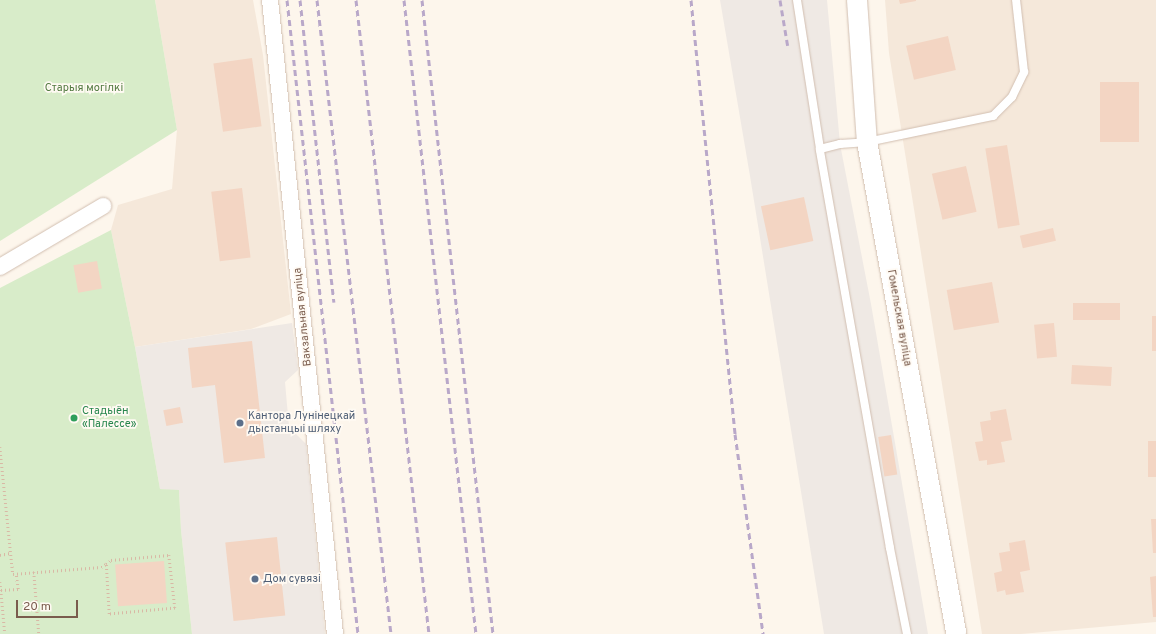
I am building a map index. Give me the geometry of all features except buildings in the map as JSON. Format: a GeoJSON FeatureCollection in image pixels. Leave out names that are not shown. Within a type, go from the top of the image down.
{"type":"FeatureCollection","features":[{"type":"Feature","properties":{"kind":"street","name":"Вакзальная вуліца"},"geometry":{"type":"LineString","coordinates":[[270,0],[335,634]]}},
{"type":"Feature","properties":{"kind":"street","name":"Гомельская вуліца"},"geometry":{"type":"LineString","coordinates":[[857,0],[867,142],[956,634]]}},
{"type":"Feature","properties":{"kind":"street"},"geometry":{"type":"LineString","coordinates":[[0,267],[102,206]]}},
{"type":"Feature","properties":{"kind":"lane"},"geometry":{"type":"LineString","coordinates":[[797,0],[820,149],[890,548],[907,634]]}},
{"type":"Feature","properties":{"kind":"lane"},"geometry":{"type":"LineString","coordinates":[[820,149],[840,144],[867,142],[993,116],[1012,97],[1024,72],[1016,0]]}},
{"type":"Feature","properties":{"kind":"path"},"geometry":{"type":"LineString","coordinates":[[0,447],[10,553],[13,574],[16,574],[18,589],[1,590]]}},
{"type":"Feature","properties":{"kind":"path"},"geometry":{"type":"LineString","coordinates":[[0,555],[10,553]]}},
{"type":"Feature","properties":{"kind":"path"},"geometry":{"type":"LineString","coordinates":[[16,574],[102,567],[111,560],[169,555],[175,608],[109,614],[106,564]]}},
{"type":"Feature","properties":{"kind":"path"},"geometry":{"type":"LineString","coordinates":[[34,572],[39,634]]}},
{"type":"Feature","properties":{"kind":"path"},"geometry":{"type":"LineString","coordinates":[[0,582],[5,634]]}},
{"type":"Feature","properties":{"kind":"shaded area"},"geometry":{"type":"Polygon","coordinates":[[[155,0],[253,0],[263,55],[291,314],[251,329],[135,347],[111,230],[118,205],[172,189],[177,130],[155,0]]]}},
{"type":"Feature","properties":{"kind":"shaded area"},"geometry":{"type":"Polygon","coordinates":[[[720,0],[827,0],[840,144],[871,304],[928,634],[824,634],[720,0]]]}},
{"type":"Feature","properties":{"kind":"shaded area"},"geometry":{"type":"Polygon","coordinates":[[[885,0],[1156,0],[1156,622],[1021,634],[982,634],[889,53],[885,0]]]}},
{"type":"Feature","properties":{"kind":"shaded area"},"geometry":{"type":"Polygon","coordinates":[[[292,323],[298,370],[285,382],[289,427],[306,444],[325,634],[192,634],[181,530],[179,491],[160,489],[135,347],[292,323]]]}},
{"type":"Feature","properties":{"kind":"green space","name":"Старыя могілкі"},"geometry":{"type":"Polygon","coordinates":[[[0,0],[155,0],[177,130],[0,241],[0,0]]]}},
{"type":"Feature","properties":{"kind":"green space","name":"Стадыён «Палессе»"},"geometry":{"type":"Polygon","coordinates":[[[111,230],[135,347],[160,489],[179,490],[181,530],[192,634],[0,634],[0,288],[111,230]]]}},
{"type":"Feature","properties":{"kind":"railway"},"geometry":{"type":"LineString","coordinates":[[287,0],[358,634]]}},
{"type":"Feature","properties":{"kind":"railway"},"geometry":{"type":"LineString","coordinates":[[300,0],[334,302]]}},
{"type":"Feature","properties":{"kind":"railway"},"geometry":{"type":"LineString","coordinates":[[317,0],[391,634]]}},
{"type":"Feature","properties":{"kind":"railway"},"geometry":{"type":"LineString","coordinates":[[356,0],[429,634]]}},
{"type":"Feature","properties":{"kind":"railway"},"geometry":{"type":"LineString","coordinates":[[404,0],[476,634]]}},
{"type":"Feature","properties":{"kind":"railway"},"geometry":{"type":"LineString","coordinates":[[422,0],[493,634]]}},
{"type":"Feature","properties":{"kind":"railway"},"geometry":{"type":"LineString","coordinates":[[691,0],[735,434],[763,634]]}},
{"type":"Feature","properties":{"kind":"railway"},"geometry":{"type":"LineString","coordinates":[[780,0],[788,48]]}},
{"type":"Feature","properties":{"kind":"place","name":"Стадыён «Палессе»"},"geometry":{"type":"Point","coordinates":[74,418]}},
{"type":"Feature","properties":{"kind":"place","name":"Кантора Лунінецкай дыстанцыі шляху"},"geometry":{"type":"Point","coordinates":[240,423]}},
{"type":"Feature","properties":{"kind":"place","name":"Дом сувязі"},"geometry":{"type":"Point","coordinates":[255,579]}}]}
